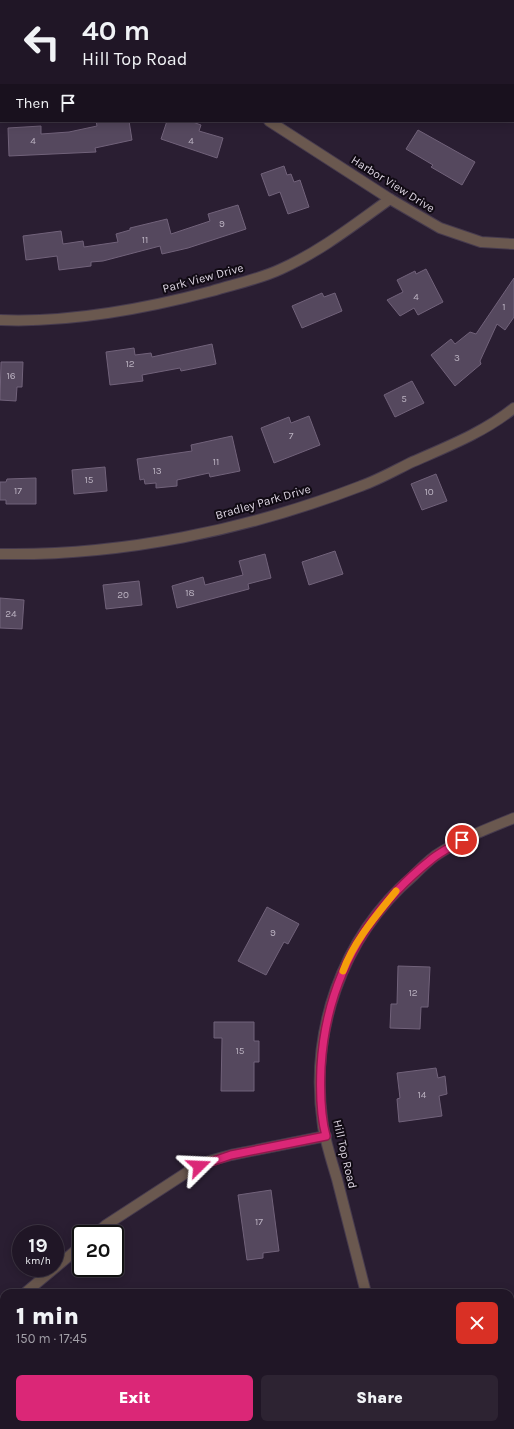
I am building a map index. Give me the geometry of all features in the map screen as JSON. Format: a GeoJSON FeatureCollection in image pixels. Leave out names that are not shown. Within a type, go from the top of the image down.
{"type":"FeatureCollection","features":[{"type":"Feature","properties":{"kind":"street","name":"Harbor View Drive"},"geometry":{"type":"LineString","coordinates":[[271,122],[390,199],[440,228],[481,242],[514,244]]}},
{"type":"Feature","properties":{"kind":"street","name":"Park View Drive"},"geometry":{"type":"LineString","coordinates":[[0,320],[71,318],[125,310],[178,300],[233,285],[280,269],[326,245],[390,199]]}},
{"type":"Feature","properties":{"kind":"street","name":"Bradley Park Drive"},"geometry":{"type":"LineString","coordinates":[[0,554],[84,551],[147,544],[199,534],[256,520],[362,486],[459,442],[503,417],[514,408]]}},
{"type":"Feature","properties":{"kind":"street","name":"Hill Top Road"},"geometry":{"type":"LineString","coordinates":[[365,1289],[323,1127],[320,1086],[322,1047],[331,1002],[346,960],[370,922],[397,889],[434,857],[473,834],[514,818]]}},
{"type":"Feature","properties":{"kind":"street"},"geometry":{"type":"LineString","coordinates":[[106,1225],[189,1171],[209,1161],[231,1155],[326,1136]]}},
{"type":"Feature","properties":{"kind":"street"},"geometry":{"type":"LineString","coordinates":[[30,1289],[72,1254]]}},
{"type":"Feature","properties":{"kind":"building"},"geometry":{"type":"Polygon","coordinates":[[[96,122],[129,122],[132,140],[95,148],[96,152],[9,156],[8,128],[41,126],[41,134],[69,132],[97,126],[96,122]]]}},
{"type":"Feature","properties":{"kind":"building"},"geometry":{"type":"Polygon","coordinates":[[[167,122],[193,122],[201,125],[199,131],[223,138],[217,158],[161,139],[167,122]]]}},
{"type":"Feature","properties":{"kind":"building"},"geometry":{"type":"Polygon","coordinates":[[[418,130],[475,162],[462,185],[431,167],[433,165],[406,149],[418,130]]]}},
{"type":"Feature","properties":{"kind":"building"},"geometry":{"type":"Polygon","coordinates":[[[284,166],[287,175],[291,174],[294,182],[300,180],[309,207],[288,214],[280,192],[269,196],[261,174],[284,166]]]}},
{"type":"Feature","properties":{"kind":"building"},"geometry":{"type":"Polygon","coordinates":[[[238,205],[246,229],[188,248],[162,254],[160,246],[103,261],[91,262],[91,266],[59,270],[57,256],[26,260],[23,236],[61,231],[63,244],[83,241],[84,247],[118,242],[116,234],[130,230],[130,228],[167,219],[171,234],[210,221],[208,214],[238,205]]]}},
{"type":"Feature","properties":{"kind":"building"},"geometry":{"type":"Polygon","coordinates":[[[426,269],[443,302],[418,315],[414,308],[400,316],[387,300],[403,292],[397,280],[415,271],[416,274],[426,269]]]}},
{"type":"Feature","properties":{"kind":"building"},"geometry":{"type":"Polygon","coordinates":[[[514,278],[514,317],[505,330],[497,324],[480,361],[481,364],[455,386],[431,355],[451,339],[455,344],[470,332],[476,334],[514,278]]]}},
{"type":"Feature","properties":{"kind":"building"},"geometry":{"type":"Polygon","coordinates":[[[322,293],[324,297],[335,293],[342,311],[302,328],[292,306],[322,293]]]}},
{"type":"Feature","properties":{"kind":"building"},"geometry":{"type":"Polygon","coordinates":[[[212,344],[216,364],[181,371],[180,368],[142,375],[143,381],[110,385],[106,352],[134,348],[135,355],[151,353],[152,357],[212,344]]]}},
{"type":"Feature","properties":{"kind":"building"},"geometry":{"type":"Polygon","coordinates":[[[1,362],[23,362],[22,387],[17,387],[16,401],[0,400],[1,362]]]}},
{"type":"Feature","properties":{"kind":"building"},"geometry":{"type":"Polygon","coordinates":[[[412,381],[424,403],[395,417],[384,395],[412,381]]]}},
{"type":"Feature","properties":{"kind":"building"},"geometry":{"type":"Polygon","coordinates":[[[309,416],[320,445],[274,463],[261,428],[289,417],[291,423],[309,416]]]}},
{"type":"Feature","properties":{"kind":"building"},"geometry":{"type":"Polygon","coordinates":[[[232,436],[240,471],[210,477],[209,473],[177,480],[177,486],[156,488],[156,483],[145,484],[144,479],[140,480],[137,459],[192,451],[191,445],[232,436]]]}},
{"type":"Feature","properties":{"kind":"building"},"geometry":{"type":"Polygon","coordinates":[[[105,467],[107,491],[74,494],[72,470],[105,467]]]}},
{"type":"Feature","properties":{"kind":"building"},"geometry":{"type":"Polygon","coordinates":[[[436,474],[447,501],[422,510],[411,484],[436,474]]]}},
{"type":"Feature","properties":{"kind":"building"},"geometry":{"type":"Polygon","coordinates":[[[36,478],[36,504],[6,504],[6,500],[0,500],[0,482],[6,482],[7,479],[36,478]]]}},
{"type":"Feature","properties":{"kind":"building"},"geometry":{"type":"Polygon","coordinates":[[[335,551],[343,574],[309,585],[302,562],[335,551]]]}},
{"type":"Feature","properties":{"kind":"building"},"geometry":{"type":"Polygon","coordinates":[[[265,554],[271,578],[248,584],[249,589],[177,608],[172,586],[203,577],[205,585],[243,575],[239,561],[265,554]]]}},
{"type":"Feature","properties":{"kind":"building"},"geometry":{"type":"Polygon","coordinates":[[[139,581],[142,605],[106,609],[103,585],[139,581]]]}},
{"type":"Feature","properties":{"kind":"building"},"geometry":{"type":"Polygon","coordinates":[[[0,598],[24,600],[22,629],[0,628],[0,598]]]}},
{"type":"Feature","properties":{"kind":"building"},"geometry":{"type":"Polygon","coordinates":[[[267,907],[299,924],[288,944],[284,942],[266,975],[238,961],[267,907]]]}},
{"type":"Feature","properties":{"kind":"building"},"geometry":{"type":"Polygon","coordinates":[[[398,966],[430,967],[428,1007],[421,1007],[420,1029],[390,1028],[391,1004],[397,1004],[398,966]]]}},
{"type":"Feature","properties":{"kind":"building"},"geometry":{"type":"Polygon","coordinates":[[[214,1022],[254,1022],[254,1041],[259,1041],[259,1062],[254,1062],[254,1091],[221,1091],[222,1038],[214,1038],[214,1022]]]}},
{"type":"Feature","properties":{"kind":"building"},"geometry":{"type":"Polygon","coordinates":[[[436,1068],[438,1078],[445,1076],[447,1094],[439,1096],[442,1116],[399,1122],[397,1099],[400,1098],[397,1073],[436,1068]]]}},
{"type":"Feature","properties":{"kind":"building"},"geometry":{"type":"Polygon","coordinates":[[[271,1190],[279,1251],[263,1253],[263,1258],[247,1260],[238,1195],[271,1190]]]}},
{"type":"Feature","properties":{"kind":"slow traffic"},"geometry":{"type":"LineString","coordinates":[[343,971],[346,960],[370,922],[396,891]]}},
{"type":"Feature","properties":{"kind":"route"},"geometry":{"type":"LineString","coordinates":[[199,1166],[209,1161],[231,1155],[326,1136],[323,1127],[320,1086],[322,1047],[331,1002],[346,960],[370,922],[397,889],[434,857],[462,840]]}}]}
